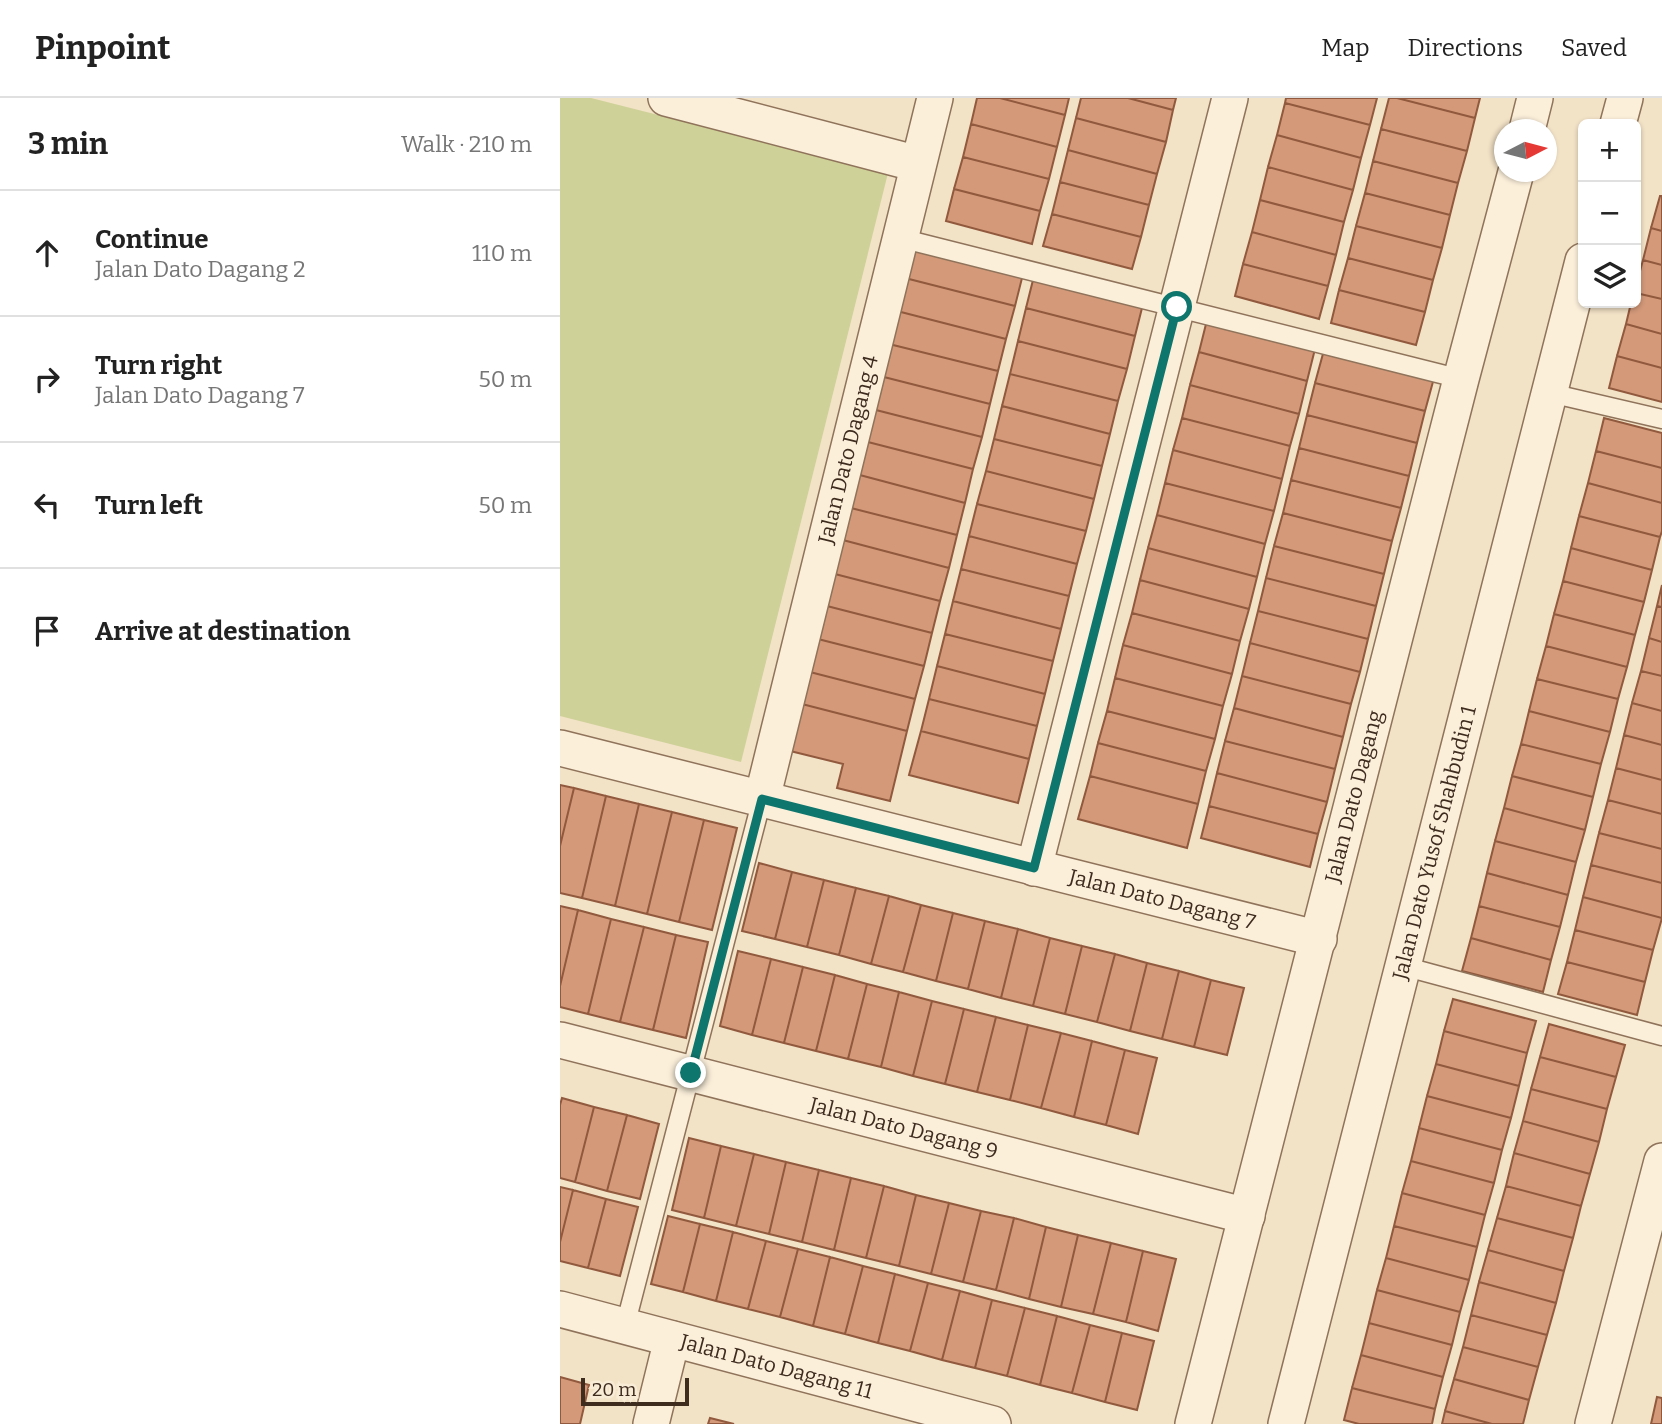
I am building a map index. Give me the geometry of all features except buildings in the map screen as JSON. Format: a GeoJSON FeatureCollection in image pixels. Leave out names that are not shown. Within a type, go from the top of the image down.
{"type":"FeatureCollection","features":[{"type":"Feature","properties":{"kind":"street"},"geometry":{"type":"LineString","coordinates":[[666,98],[918,164]]}},
{"type":"Feature","properties":{"kind":"street","name":"Jalan Dato Dagang 4"},"geometry":{"type":"LineString","coordinates":[[762,799],[935,98]]}},
{"type":"Feature","properties":{"kind":"street"},"geometry":{"type":"LineString","coordinates":[[1034,868],[1230,98]]}},
{"type":"Feature","properties":{"kind":"street"},"geometry":{"type":"LineString","coordinates":[[1530,119],[1535,98]]}},
{"type":"Feature","properties":{"kind":"street"},"geometry":{"type":"LineString","coordinates":[[1619,119],[1625,98]]}},
{"type":"Feature","properties":{"kind":"street","name":"Jalan Dato Dagang"},"geometry":{"type":"LineString","coordinates":[[1193,1424],[1513,182]]}},
{"type":"Feature","properties":{"kind":"street","name":"Jalan Dato Yusof Shahbudin 1"},"geometry":{"type":"LineString","coordinates":[[1286,1424],[1578,281]]}},
{"type":"Feature","properties":{"kind":"street","name":"Jalan Dato Dagang 7"},"geometry":{"type":"LineString","coordinates":[[560,748],[1318,939]]}},
{"type":"Feature","properties":{"kind":"street","name":"Jalan Dato Dagang 9"},"geometry":{"type":"LineString","coordinates":[[560,1040],[1247,1216]]}},
{"type":"Feature","properties":{"kind":"street"},"geometry":{"type":"LineString","coordinates":[[1593,1424],[1662,1161]]}},
{"type":"Feature","properties":{"kind":"street","name":"Jalan Dato Dagang 11"},"geometry":{"type":"LineString","coordinates":[[560,1309],[672,1339],[918,1415],[993,1424]]}},
{"type":"Feature","properties":{"kind":"street"},"geometry":{"type":"LineString","coordinates":[[651,1424],[672,1339]]}},
{"type":"Feature","properties":{"kind":"lane"},"geometry":{"type":"LineString","coordinates":[[900,238],[1461,379]]}},
{"type":"Feature","properties":{"kind":"lane"},"geometry":{"type":"LineString","coordinates":[[1550,393],[1662,419]]}},
{"type":"Feature","properties":{"kind":"lane"},"geometry":{"type":"LineString","coordinates":[[625,1326],[762,799]]}},
{"type":"Feature","properties":{"kind":"lane"},"geometry":{"type":"LineString","coordinates":[[1403,966],[1662,1036]]}},
{"type":"Feature","properties":{"kind":"green space"},"geometry":{"type":"Polygon","coordinates":[[[560,98],[591,98],[888,173],[741,762],[560,716],[560,98]]]}},
{"type":"Feature","properties":{"kind":"route"},"geometry":{"type":"LineString","coordinates":[[691,1073],[762,799],[1034,868],[1177,307]]}}]}
